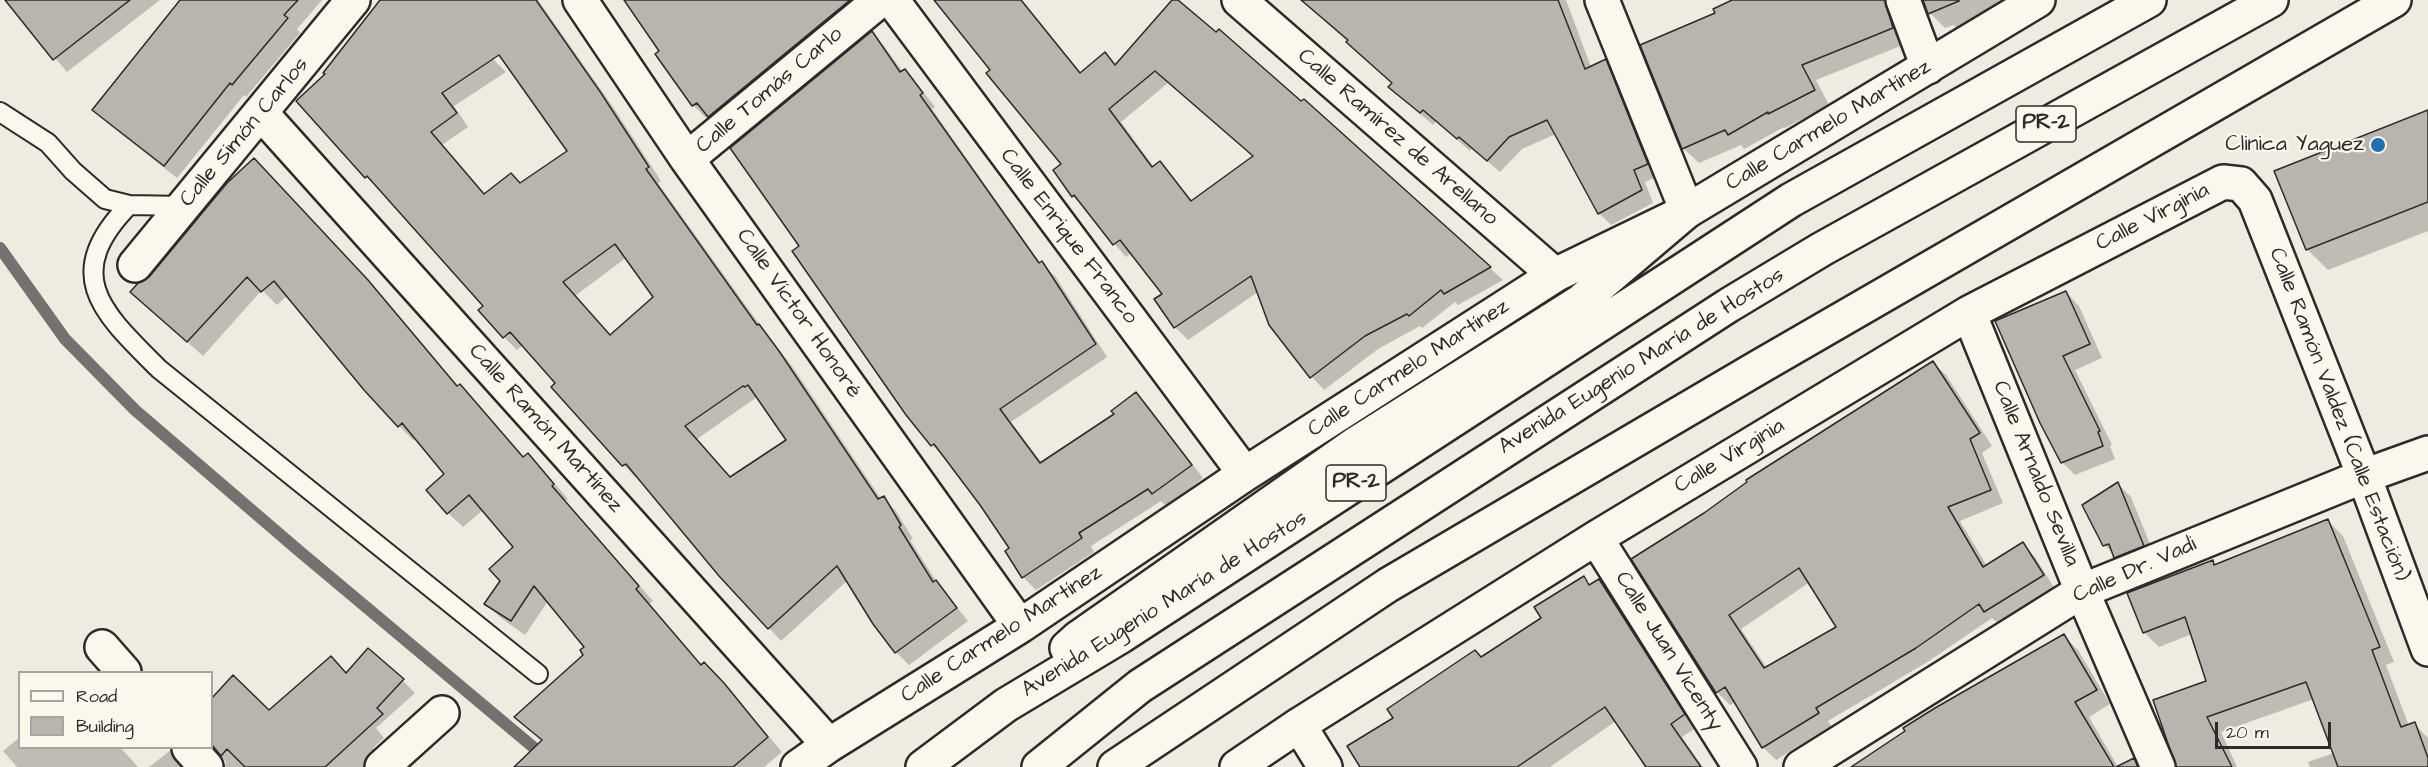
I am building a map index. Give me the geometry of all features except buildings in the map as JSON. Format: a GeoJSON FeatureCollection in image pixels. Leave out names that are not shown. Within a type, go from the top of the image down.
{"type":"FeatureCollection","features":[{"type":"Feature","properties":{"kind":"main road","name":"Calle Simón Carlos"},"geometry":{"type":"LineString","coordinates":[[135,265],[353,0]]}},
{"type":"Feature","properties":{"kind":"main road","name":"Calle Víctor Honoré"},"geometry":{"type":"LineString","coordinates":[[580,0],[687,159],[1020,626]]}},
{"type":"Feature","properties":{"kind":"main road","name":"Calle Tomás Carlo"},"geometry":{"type":"LineString","coordinates":[[687,159],[880,0]]}},
{"type":"Feature","properties":{"kind":"main road","name":"Calle Enrique Franco"},"geometry":{"type":"LineString","coordinates":[[892,0],[1245,474]]}},
{"type":"Feature","properties":{"kind":"main road","name":"Calle Ramírez de Arellano"},"geometry":{"type":"LineString","coordinates":[[1239,0],[1555,275]]}},
{"type":"Feature","properties":{"kind":"main road"},"geometry":{"type":"LineString","coordinates":[[1006,705],[1078,638],[1354,445],[1580,302],[1687,211],[1602,0]]}},
{"type":"Feature","properties":{"kind":"main road"},"geometry":{"type":"LineString","coordinates":[[1903,0],[1928,67]]}},
{"type":"Feature","properties":{"kind":"main road","name":"Calle Carmelo Martínez"},"geometry":{"type":"LineString","coordinates":[[798,767],[829,745],[1020,626],[1245,474],[1555,275],[1687,211],[2038,0]]}},
{"type":"Feature","properties":{"kind":"main road","name":"Avenida Eugenio María de Hostos"},"geometry":{"type":"LineString","coordinates":[[923,767],[1006,705],[1131,630],[1791,200],[2149,0]]}},
{"type":"Feature","properties":{"kind":"main road","name":"Avenida Eugenio María de Hostos"},"geometry":{"type":"LineString","coordinates":[[1039,767],[1140,686],[1729,305],[1822,249],[2271,0]]}},
{"type":"Feature","properties":{"kind":"main road"},"geometry":{"type":"LineString","coordinates":[[1115,767],[1388,585],[1738,379],[2394,0]]}},
{"type":"Feature","properties":{"kind":"main road","name":"Calle Ramón Martínez"},"geometry":{"type":"LineString","coordinates":[[261,113],[829,745]]}},
{"type":"Feature","properties":{"kind":"main road","name":"Calle Virginia"},"geometry":{"type":"LineString","coordinates":[[1237,767],[1299,725],[1596,538],[1970,313],[2206,190],[2223,182],[2241,184]]}},
{"type":"Feature","properties":{"kind":"main road","name":"Calle Ramón Valdez (Calle Estación)"},"geometry":{"type":"LineString","coordinates":[[2241,184],[2255,200],[2364,476],[2428,650]]}},
{"type":"Feature","properties":{"kind":"main road","name":"Calle Arnaldo Sevilla"},"geometry":{"type":"LineString","coordinates":[[1970,313],[2082,591],[2158,767]]}},
{"type":"Feature","properties":{"kind":"main road","name":"Calle Dr. Vadi"},"geometry":{"type":"LineString","coordinates":[[1801,767],[2082,591],[2364,476],[2428,453]]}},
{"type":"Feature","properties":{"kind":"main road","name":"Calle Juan Vicenty"},"geometry":{"type":"LineString","coordinates":[[1596,538],[1740,767]]}},
{"type":"Feature","properties":{"kind":"main road"},"geometry":{"type":"LineString","coordinates":[[102,647],[123,671]]}},
{"type":"Feature","properties":{"kind":"main road"},"geometry":{"type":"LineString","coordinates":[[381,767],[442,713]]}},
{"type":"Feature","properties":{"kind":"main road"},"geometry":{"type":"LineString","coordinates":[[1299,725],[1325,767]]}},
{"type":"Feature","properties":{"kind":"main road"},"geometry":{"type":"LineString","coordinates":[[191,749],[206,767]]}},
{"type":"Feature","properties":{"kind":"lane"},"geometry":{"type":"LineString","coordinates":[[0,112],[48,143],[73,171],[105,200],[129,205],[184,206]]}},
{"type":"Feature","properties":{"kind":"lane"},"geometry":{"type":"LineString","coordinates":[[129,205],[110,224],[95,253],[92,280],[103,308],[121,331],[159,369],[458,607],[538,674]]}},
{"type":"Feature","properties":{"kind":"waterway"},"geometry":{"type":"LineString","coordinates":[[0,248],[65,339],[135,410],[557,767]]}},
{"type":"Feature","properties":{"kind":"place","name":"Clinica Yaguez"},"geometry":{"type":"Point","coordinates":[2378,145]}}]}
